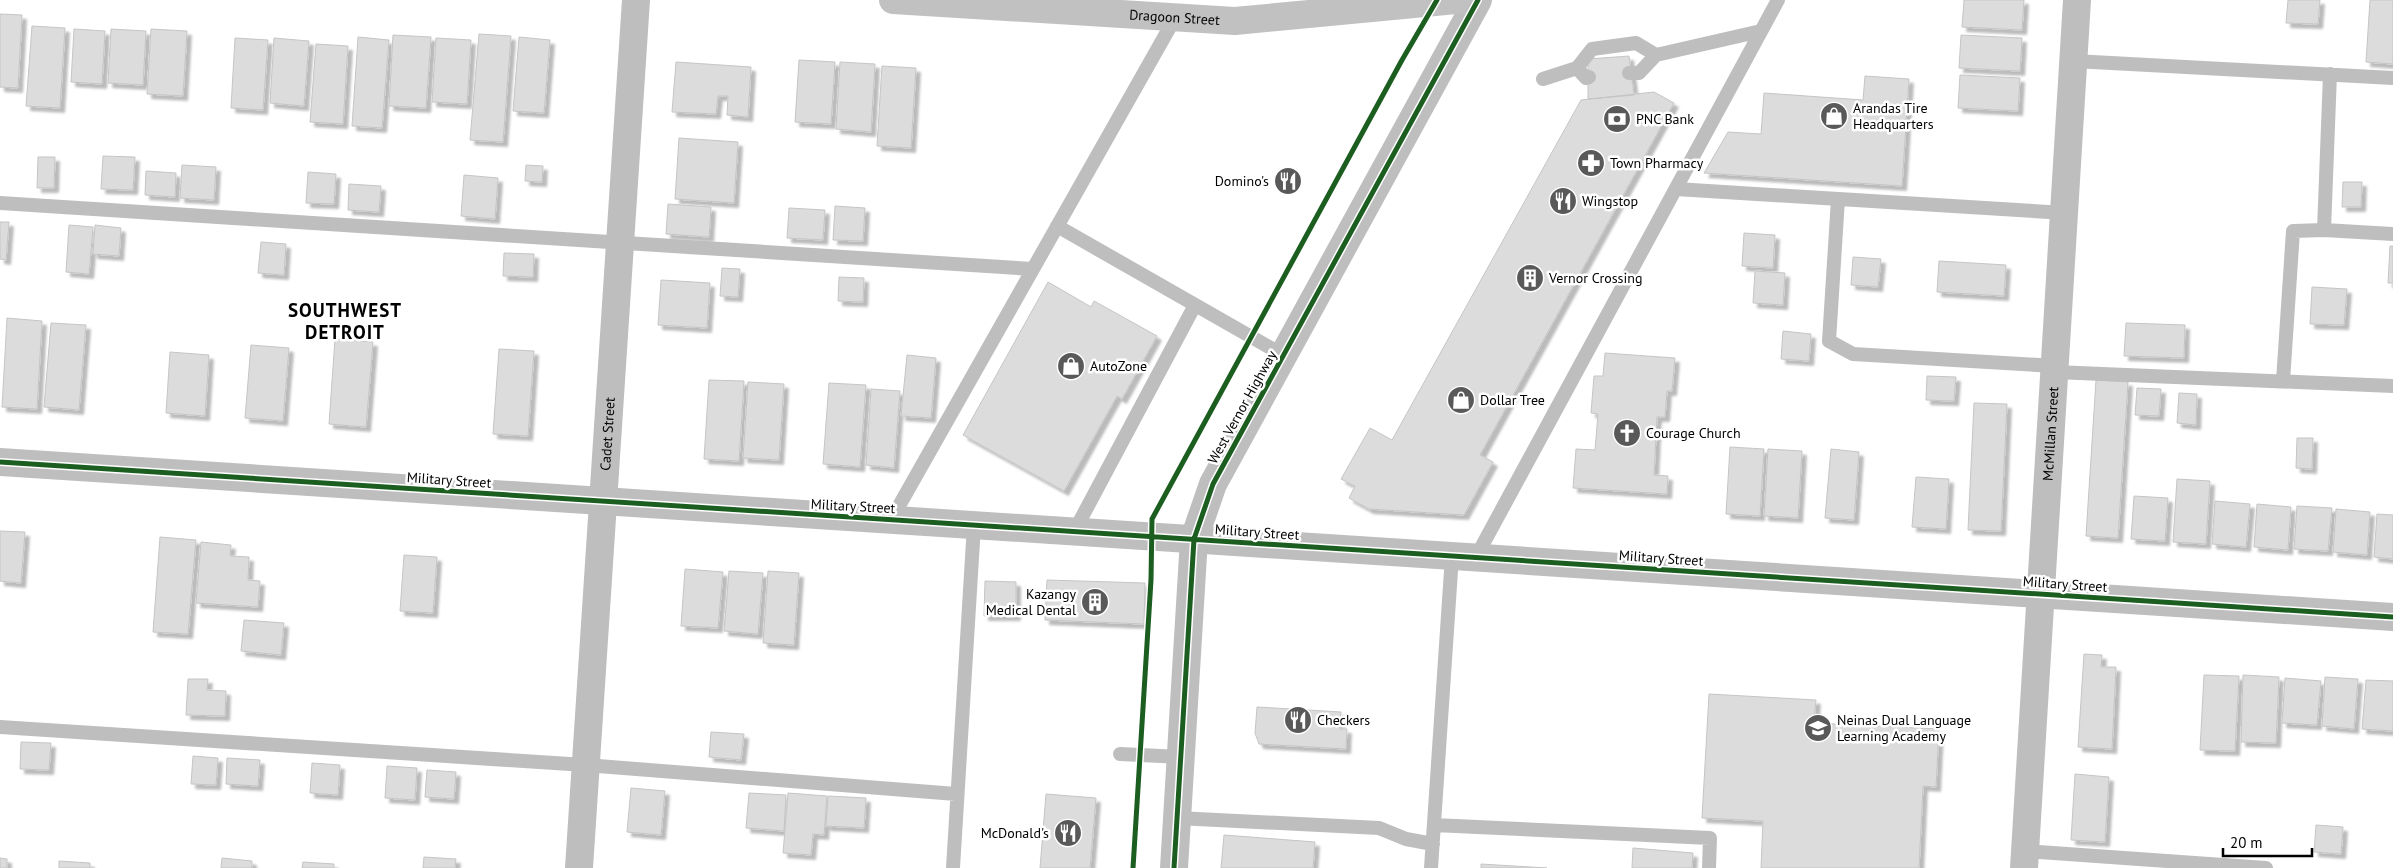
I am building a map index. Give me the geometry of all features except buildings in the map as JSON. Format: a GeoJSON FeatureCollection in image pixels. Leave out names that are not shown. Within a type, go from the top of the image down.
{"type":"FeatureCollection","features":[{"type":"Feature","properties":{"kind":"main road","name":"Dragoon Street"},"geometry":{"type":"LineString","coordinates":[[893,0],[1236,21],[1456,0]]}},
{"type":"Feature","properties":{"kind":"street","name":"Cadet Street"},"geometry":{"type":"LineString","coordinates":[[579,868],[636,0]]}},
{"type":"Feature","properties":{"kind":"street","name":"West Vernor Highway"},"geometry":{"type":"LineString","coordinates":[[1174,868],[1194,539],[1213,484],[1478,0]]}},
{"type":"Feature","properties":{"kind":"street","name":"McMillan Street"},"geometry":{"type":"LineString","coordinates":[[2025,859],[2078,0]]}},
{"type":"Feature","properties":{"kind":"street","name":"Military Street"},"geometry":{"type":"LineString","coordinates":[[0,462],[2393,617]]}},
{"type":"Feature","properties":{"kind":"lane"},"geometry":{"type":"LineString","coordinates":[[1431,868],[1434,825],[1464,556],[1676,189],[1778,0]]}},
{"type":"Feature","properties":{"kind":"lane"},"geometry":{"type":"LineString","coordinates":[[891,520],[1175,18]]}},
{"type":"Feature","properties":{"kind":"lane"},"geometry":{"type":"LineString","coordinates":[[1629,74],[1640,73],[1656,55],[1761,31]]}},
{"type":"Feature","properties":{"kind":"lane"},"geometry":{"type":"LineString","coordinates":[[1543,79],[1576,68],[1592,49],[1636,44],[1656,55]]}},
{"type":"Feature","properties":{"kind":"lane"},"geometry":{"type":"LineString","coordinates":[[2074,62],[2393,78]]}},
{"type":"Feature","properties":{"kind":"lane"},"geometry":{"type":"LineString","coordinates":[[1576,68],[1586,78],[1589,77]]}},
{"type":"Feature","properties":{"kind":"lane"},"geometry":{"type":"LineString","coordinates":[[2324,230],[2330,74]]}},
{"type":"Feature","properties":{"kind":"lane"},"geometry":{"type":"LineString","coordinates":[[1676,189],[2064,213]]}},
{"type":"Feature","properties":{"kind":"lane"},"geometry":{"type":"LineString","coordinates":[[1838,199],[1829,341],[1853,354],[2055,369],[2393,386]]}},
{"type":"Feature","properties":{"kind":"lane"},"geometry":{"type":"LineString","coordinates":[[0,204],[1032,269]]}},
{"type":"Feature","properties":{"kind":"lane"},"geometry":{"type":"LineString","coordinates":[[1056,226],[1283,355]]}},
{"type":"Feature","properties":{"kind":"lane"},"geometry":{"type":"LineString","coordinates":[[2283,381],[2293,230],[2393,234]]}},
{"type":"Feature","properties":{"kind":"lane"},"geometry":{"type":"LineString","coordinates":[[1074,532],[1195,305]]}},
{"type":"Feature","properties":{"kind":"lane"},"geometry":{"type":"LineString","coordinates":[[953,868],[956,794],[974,525]]}},
{"type":"Feature","properties":{"kind":"lane"},"geometry":{"type":"LineString","coordinates":[[0,727],[586,765],[956,794]]}},
{"type":"Feature","properties":{"kind":"lane"},"geometry":{"type":"LineString","coordinates":[[1120,754],[1181,756]]}},
{"type":"Feature","properties":{"kind":"lane"},"geometry":{"type":"LineString","coordinates":[[1177,818],[1379,828],[1406,839],[1433,844]]}},
{"type":"Feature","properties":{"kind":"lane"},"geometry":{"type":"LineString","coordinates":[[1434,825],[1710,838],[1709,868]]}},
{"type":"Feature","properties":{"kind":"lane"},"geometry":{"type":"LineString","coordinates":[[2025,859],[2266,868]]}},
{"type":"Feature","properties":{"kind":"cycle path"},"geometry":{"type":"LineString","coordinates":[[1133,868],[1151,580],[1152,519],[1402,60],[1437,0]]}},
{"type":"Feature","properties":{"kind":"cycle path"},"geometry":{"type":"LineString","coordinates":[[1174,868],[1194,539],[1213,484],[1478,0]]}},
{"type":"Feature","properties":{"kind":"cycle path"},"geometry":{"type":"LineString","coordinates":[[0,462],[2393,617]]}},
{"type":"Feature","properties":{"kind":"place","name":"Arandas Tire Headquarters"},"geometry":{"type":"Point","coordinates":[1834,116]}},
{"type":"Feature","properties":{"kind":"place","name":"PNC Bank"},"geometry":{"type":"Point","coordinates":[1617,119]}},
{"type":"Feature","properties":{"kind":"place","name":"Town Pharmacy"},"geometry":{"type":"Point","coordinates":[1591,163]}},
{"type":"Feature","properties":{"kind":"place","name":"Domino's"},"geometry":{"type":"Point","coordinates":[1288,181]}},
{"type":"Feature","properties":{"kind":"place","name":"Wingstop"},"geometry":{"type":"Point","coordinates":[1563,201]}},
{"type":"Feature","properties":{"kind":"place","name":"Vernor Crossing"},"geometry":{"type":"Point","coordinates":[1530,278]}},
{"type":"Feature","properties":{"kind":"place","name":"AutoZone"},"geometry":{"type":"Point","coordinates":[1071,366]}},
{"type":"Feature","properties":{"kind":"place","name":"Dollar Tree"},"geometry":{"type":"Point","coordinates":[1461,400]}},
{"type":"Feature","properties":{"kind":"place","name":"Courage Church"},"geometry":{"type":"Point","coordinates":[1627,433]}},
{"type":"Feature","properties":{"kind":"place","name":"Kazangy Medical Dental"},"geometry":{"type":"Point","coordinates":[1095,602]}},
{"type":"Feature","properties":{"kind":"place","name":"Checkers"},"geometry":{"type":"Point","coordinates":[1298,720]}},
{"type":"Feature","properties":{"kind":"place","name":"Neinas Dual Language Learning Academy"},"geometry":{"type":"Point","coordinates":[1818,728]}},
{"type":"Feature","properties":{"kind":"place","name":"McDonald's"},"geometry":{"type":"Point","coordinates":[1068,833]}},
{"type":"Feature","properties":{"kind":"district","name":"SOUTHWEST DETROIT"},"geometry":{"type":"Point","coordinates":[345,321]}}]}
